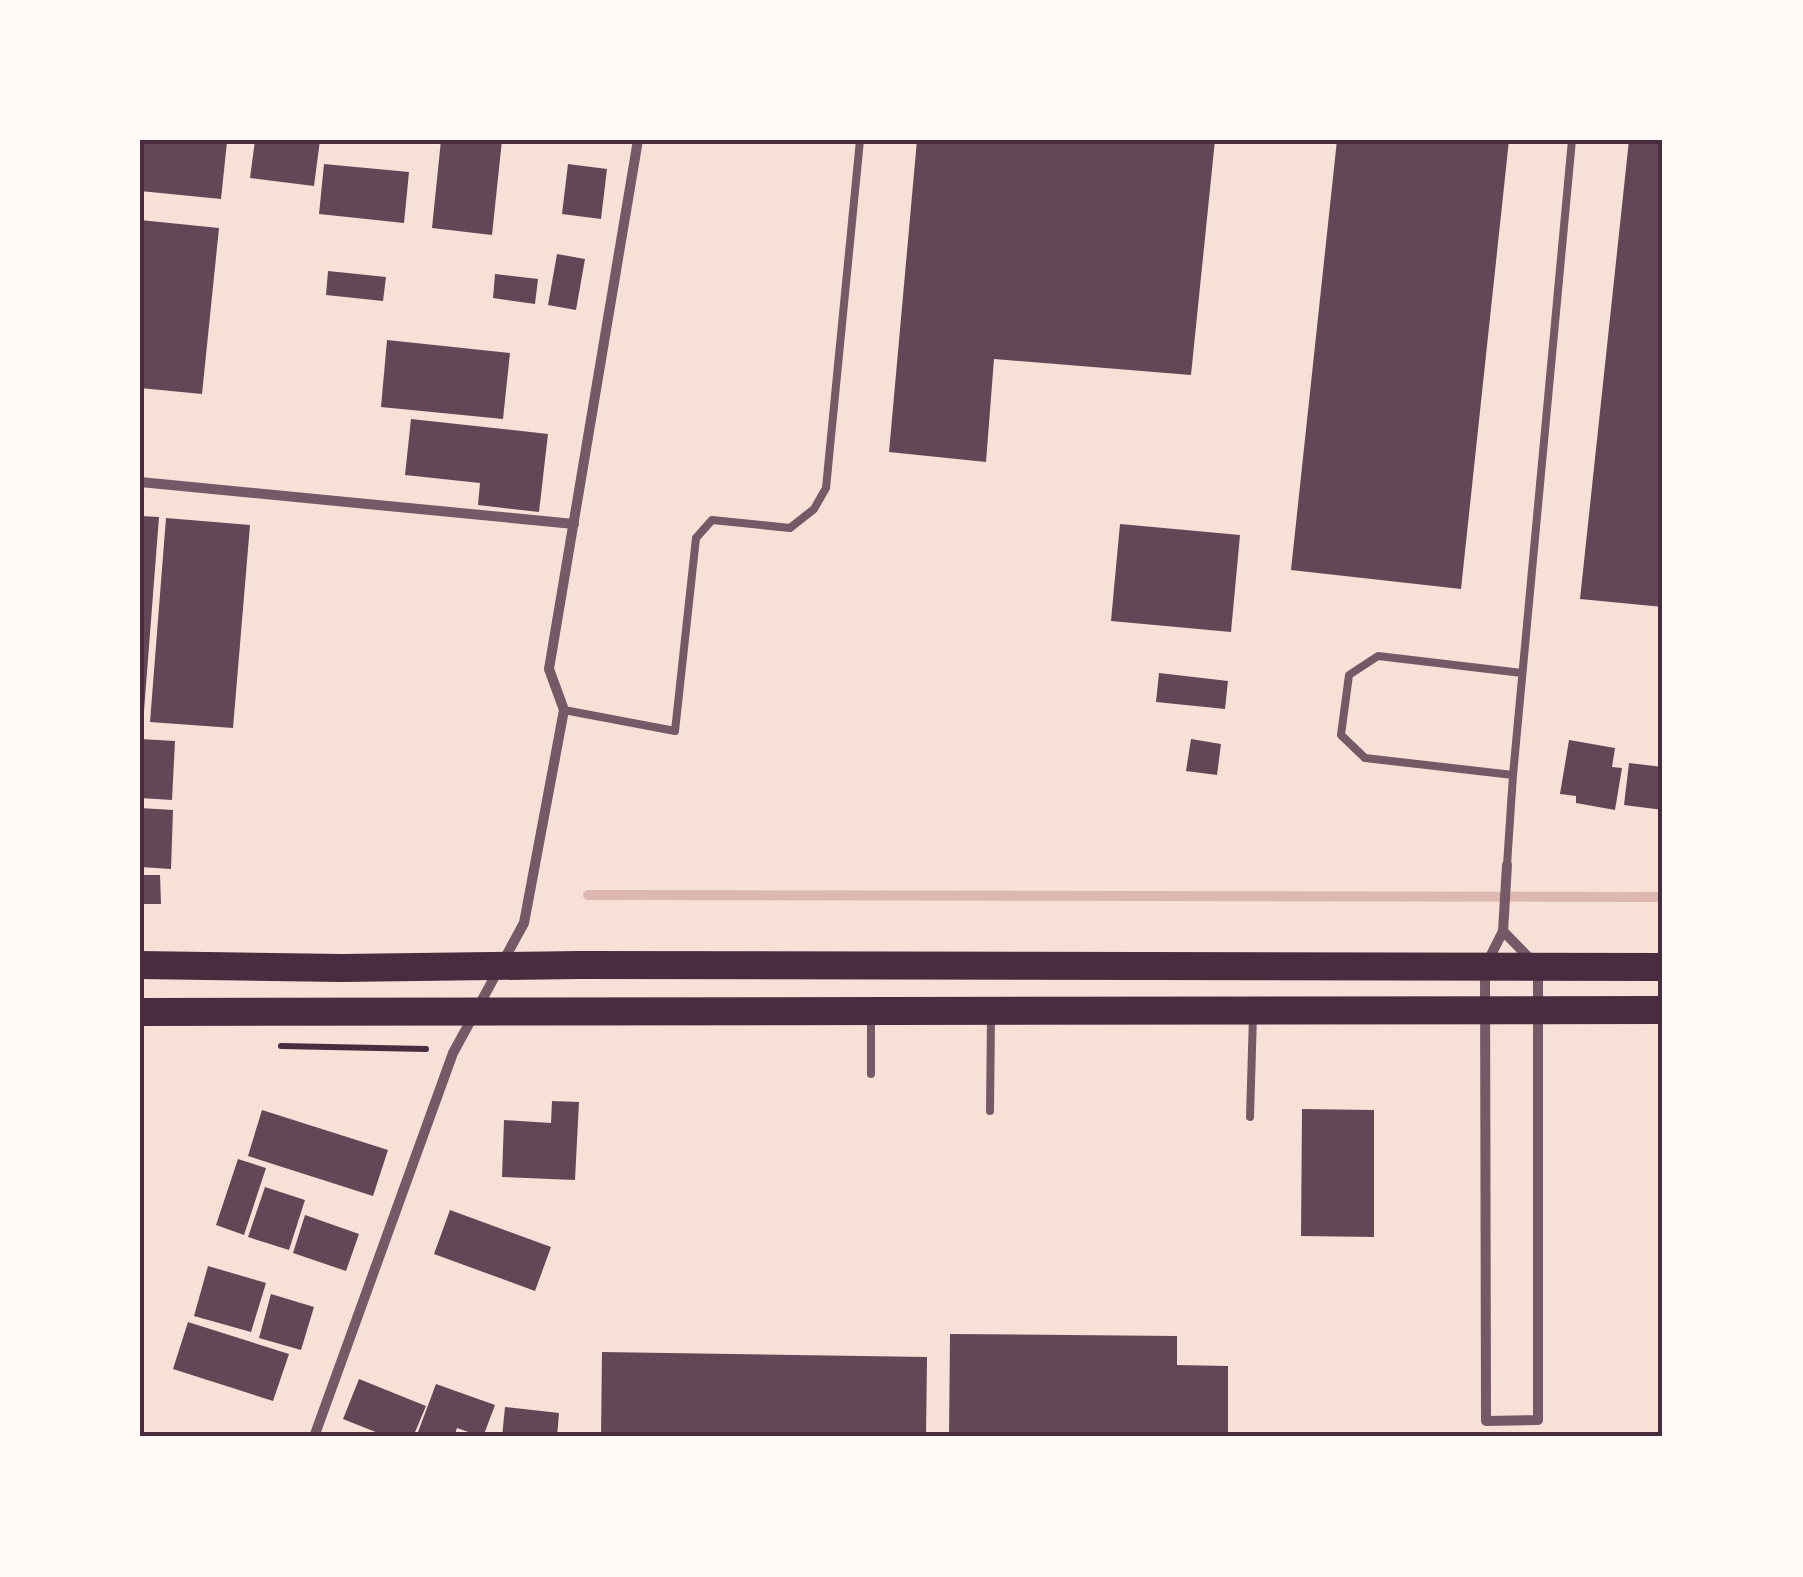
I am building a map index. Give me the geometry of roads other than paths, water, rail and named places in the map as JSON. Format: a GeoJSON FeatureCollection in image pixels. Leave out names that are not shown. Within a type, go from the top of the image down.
{"type":"FeatureCollection","features":[{"type":"Feature","properties":{"kind":"highway"},"geometry":{"type":"LineString","coordinates":[[140,965],[1663,967]]}},
{"type":"Feature","properties":{"kind":"highway"},"geometry":{"type":"LineString","coordinates":[[140,1012],[1663,1010]]}},
{"type":"Feature","properties":{"kind":"street"},"geometry":{"type":"LineString","coordinates":[[314,1437],[454,1053],[524,923],[564,710],[549,669],[638,140]]}},
{"type":"Feature","properties":{"kind":"street"},"geometry":{"type":"LineString","coordinates":[[140,482],[574,524]]}},
{"type":"Feature","properties":{"kind":"street"},"geometry":{"type":"LineString","coordinates":[[1503,932],[1538,967],[1538,1420],[1486,1421],[1485,967],[1503,932],[1507,865]]}},
{"type":"Feature","properties":{"kind":"lane"},"geometry":{"type":"LineString","coordinates":[[564,710],[675,731],[696,538],[712,520],[790,528],[814,509],[826,488],[860,140]]}},
{"type":"Feature","properties":{"kind":"lane"},"geometry":{"type":"LineString","coordinates":[[1507,865],[1572,140]]}},
{"type":"Feature","properties":{"kind":"lane"},"geometry":{"type":"LineString","coordinates":[[1513,776],[1365,758],[1341,735],[1348,675],[1378,656],[1522,673]]}},
{"type":"Feature","properties":{"kind":"lane"},"geometry":{"type":"LineString","coordinates":[[990,1112],[991,1011]]}},
{"type":"Feature","properties":{"kind":"lane"},"geometry":{"type":"LineString","coordinates":[[1250,1117],[1253,1011]]}},
{"type":"Feature","properties":{"kind":"lane"},"geometry":{"type":"LineString","coordinates":[[871,1012],[871,1074]]}},
{"type":"Feature","properties":{"kind":"waterway"},"geometry":{"type":"LineString","coordinates":[[588,895],[1663,897]]}}]}
